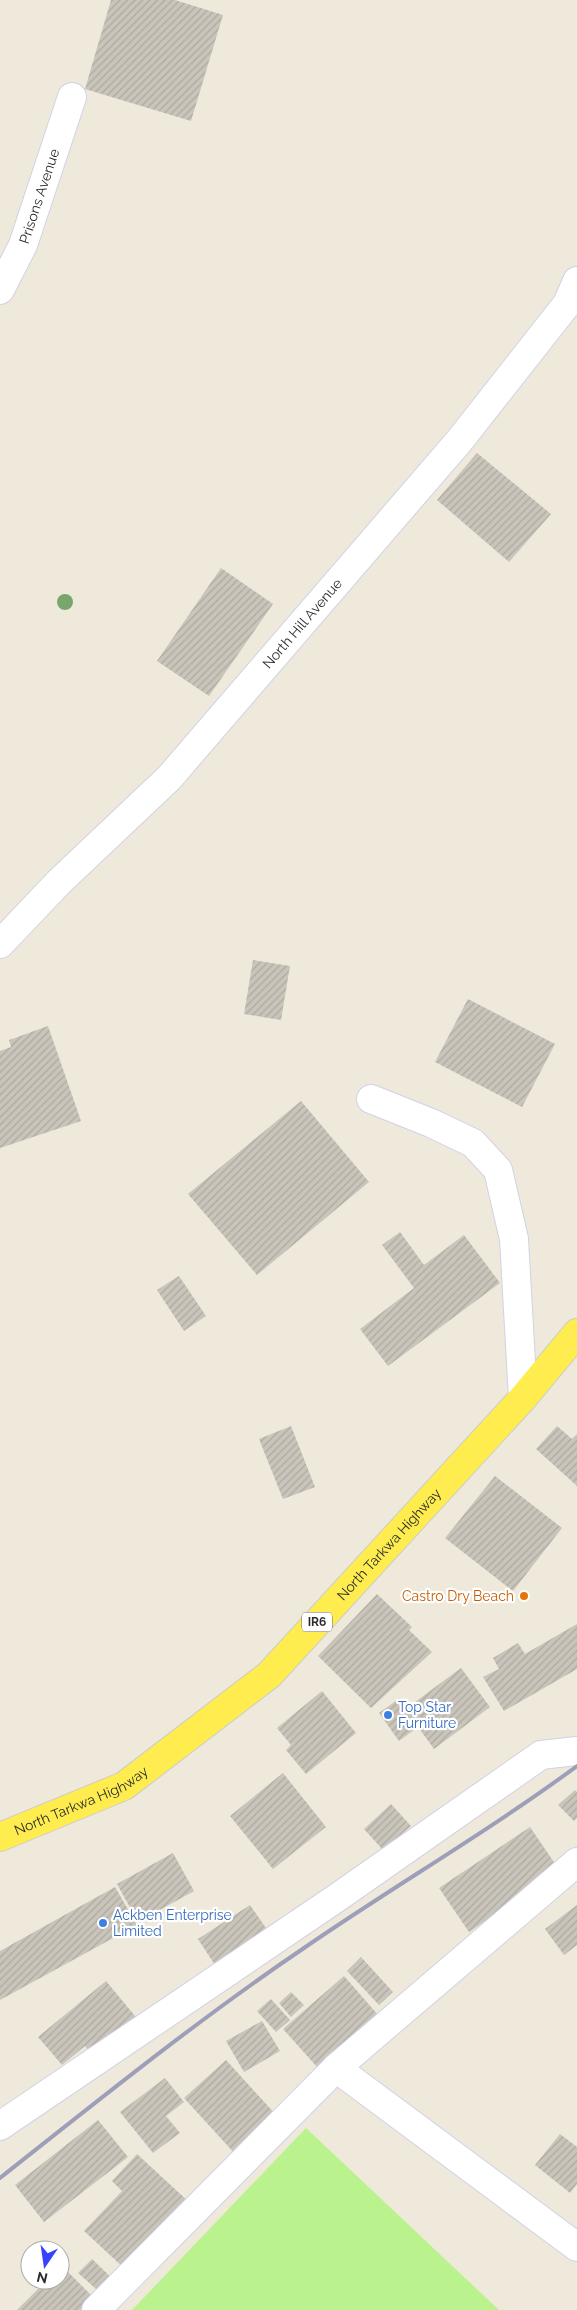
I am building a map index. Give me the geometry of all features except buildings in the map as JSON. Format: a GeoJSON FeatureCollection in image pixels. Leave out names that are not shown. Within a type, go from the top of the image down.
{"type":"FeatureCollection","features":[{"type":"Feature","properties":{"kind":"main road","name":"North Tarkwa Highway"},"geometry":{"type":"LineString","coordinates":[[0,1837],[124,1786],[269,1675],[523,1398],[577,1333]]}},
{"type":"Feature","properties":{"kind":"street","name":"Prisons Avenue"},"geometry":{"type":"LineString","coordinates":[[0,290],[23,245],[72,97]]}},
{"type":"Feature","properties":{"kind":"street","name":"North Hill Avenue"},"geometry":{"type":"LineString","coordinates":[[0,944],[59,882],[169,778],[254,681],[460,440],[567,304],[577,281]]}},
{"type":"Feature","properties":{"kind":"street"},"geometry":{"type":"LineString","coordinates":[[371,1099],[430,1122],[473,1143],[498,1170],[514,1238],[523,1398]]}},
{"type":"Feature","properties":{"kind":"street"},"geometry":{"type":"LineString","coordinates":[[0,2126],[330,1903],[541,1755],[577,1751]]}},
{"type":"Feature","properties":{"kind":"street"},"geometry":{"type":"LineString","coordinates":[[96,2310],[336,2068],[577,1862]]}},
{"type":"Feature","properties":{"kind":"street"},"geometry":{"type":"LineString","coordinates":[[336,2068],[577,2247]]}},
{"type":"Feature","properties":{"kind":"green space"},"geometry":{"type":"Polygon","coordinates":[[[306,2128],[499,2310],[132,2310],[306,2128]]]}},
{"type":"Feature","properties":{"kind":"railway"},"geometry":{"type":"LineString","coordinates":[[0,2178],[150,2060],[265,1975],[510,1813],[577,1766]]}},
{"type":"Feature","properties":{"kind":"place","name":"Castro Dry Beach"},"geometry":{"type":"Point","coordinates":[524,1596]}},
{"type":"Feature","properties":{"kind":"place","name":"Top Star Furniture"},"geometry":{"type":"Point","coordinates":[388,1715]}},
{"type":"Feature","properties":{"kind":"place","name":"Ackben Enterprise Limited"},"geometry":{"type":"Point","coordinates":[103,1923]}}]}
